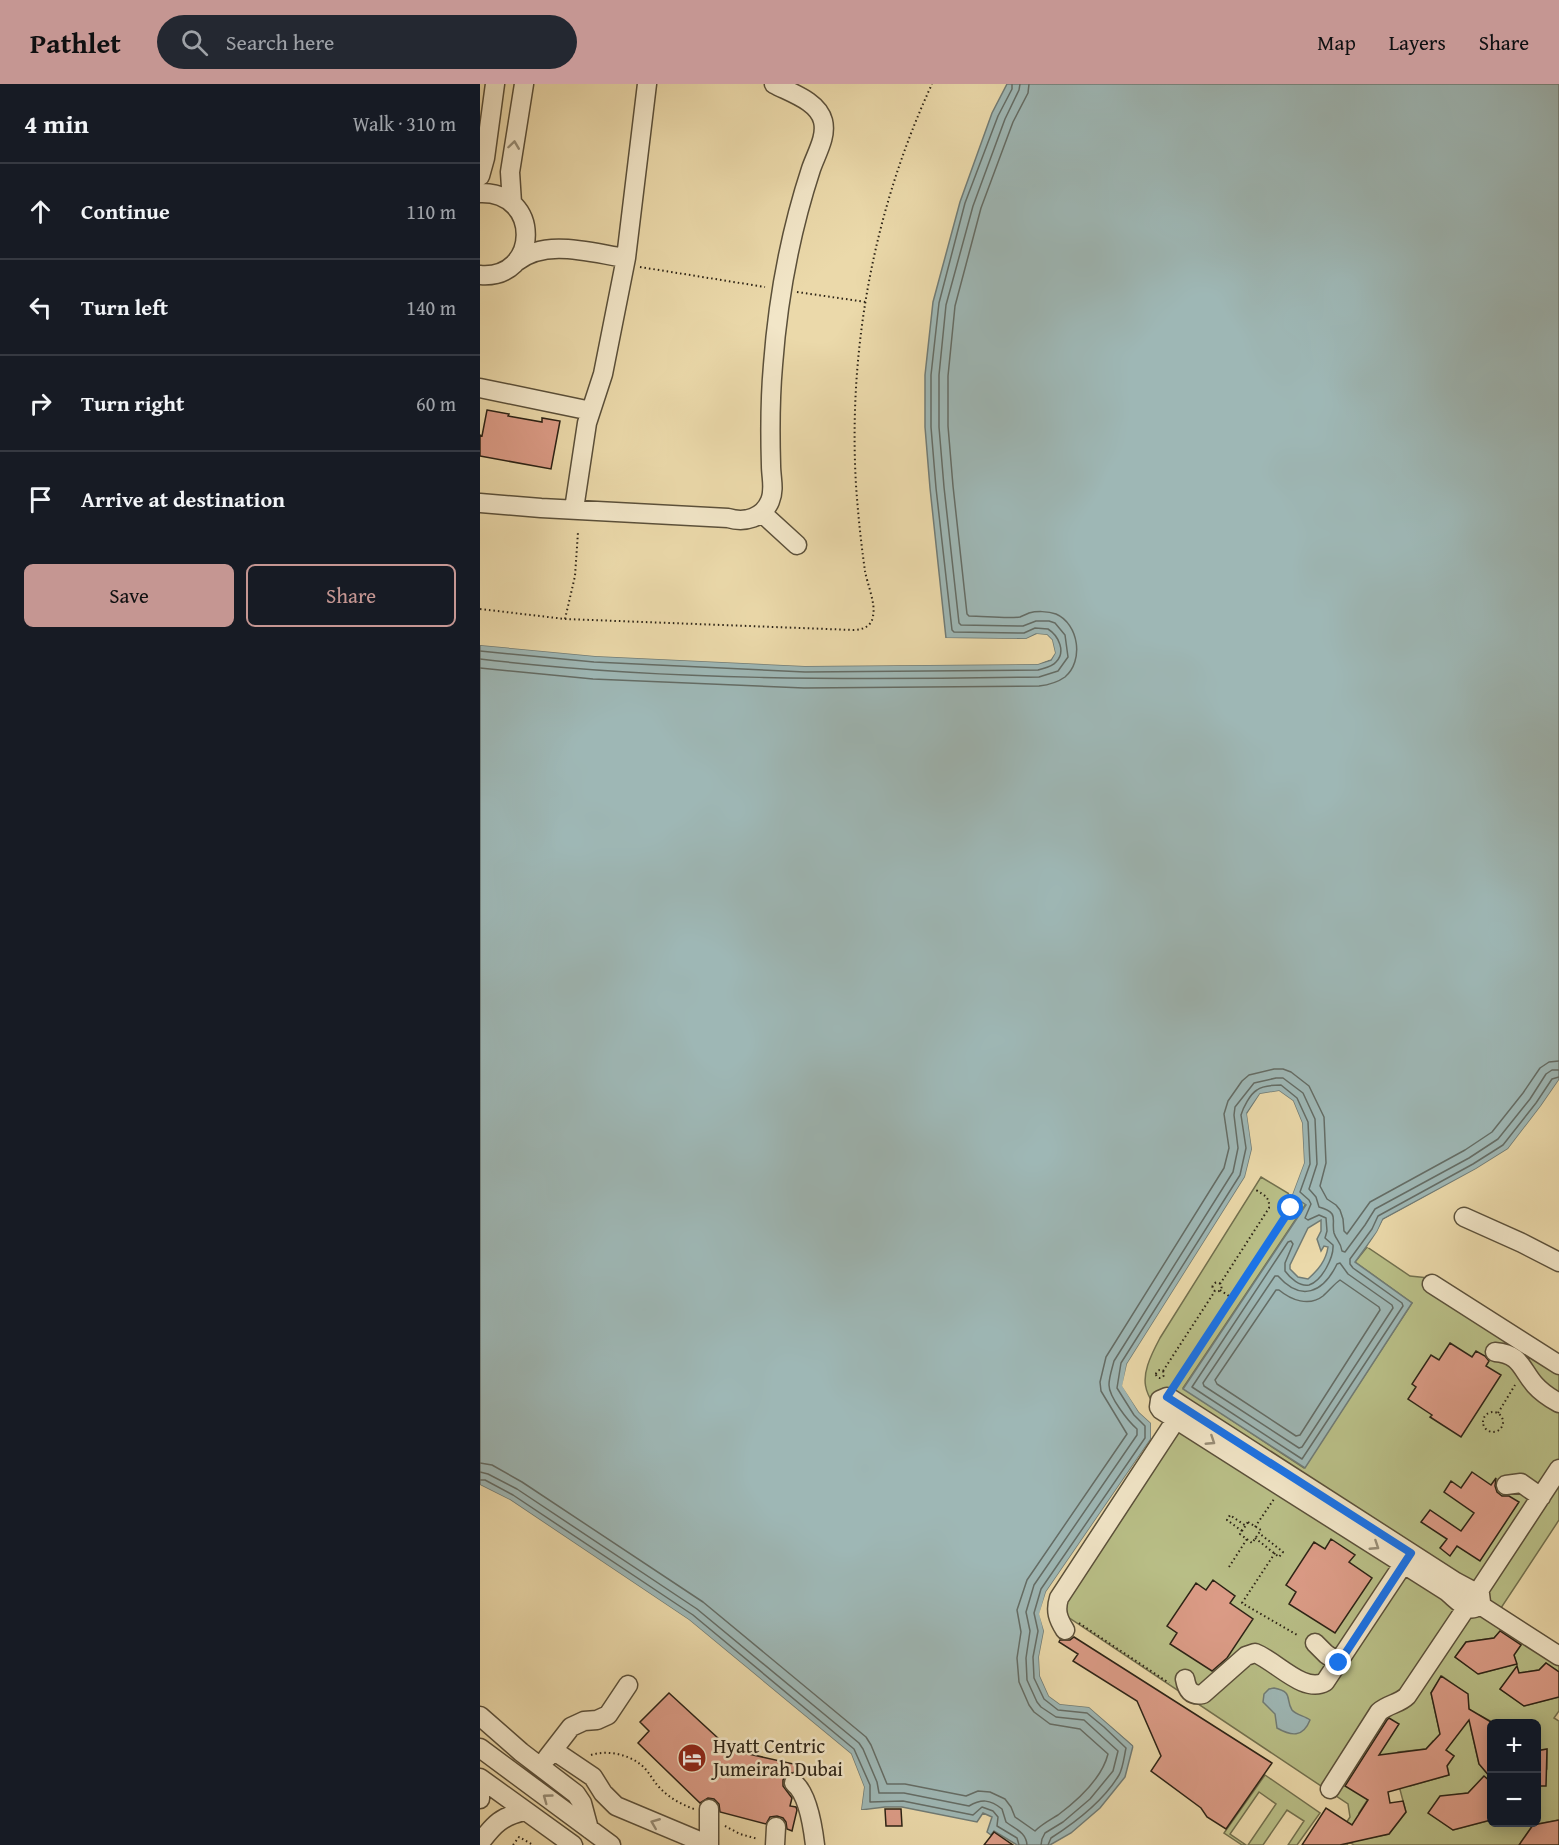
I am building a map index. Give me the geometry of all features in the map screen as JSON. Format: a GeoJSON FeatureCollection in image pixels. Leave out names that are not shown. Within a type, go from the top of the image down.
{"type":"FeatureCollection","features":[{"type":"Feature","properties":{"kind":"street"},"geometry":{"type":"LineString","coordinates":[[480,176],[485,158],[495,84]]}},
{"type":"Feature","properties":{"kind":"street"},"geometry":{"type":"LineString","coordinates":[[512,203],[510,172],[524,84]]}},
{"type":"Feature","properties":{"kind":"street"},"geometry":{"type":"LineString","coordinates":[[574,509],[586,430],[602,380],[625,261],[648,84]]}},
{"type":"Feature","properties":{"kind":"street"},"geometry":{"type":"LineString","coordinates":[[480,503],[728,518],[743,521],[762,513],[773,491],[771,381],[781,290],[796,217],[817,151],[818,135],[815,119],[801,98],[774,84]]}},
{"type":"Feature","properties":{"kind":"street"},"geometry":{"type":"LineString","coordinates":[[480,193],[503,197],[512,203],[534,232],[556,248]]}},
{"type":"Feature","properties":{"kind":"street"},"geometry":{"type":"LineString","coordinates":[[516,262],[523,252],[526,241],[523,218]]}},
{"type":"Feature","properties":{"kind":"street"},"geometry":{"type":"LineString","coordinates":[[480,275],[495,275],[507,270],[531,253],[556,248],[625,261]]}},
{"type":"Feature","properties":{"kind":"street"},"geometry":{"type":"LineString","coordinates":[[480,388],[591,411]]}},
{"type":"Feature","properties":{"kind":"street"},"geometry":{"type":"LineString","coordinates":[[728,518],[744,513],[757,504],[766,491],[771,476]]}},
{"type":"Feature","properties":{"kind":"street"},"geometry":{"type":"LineString","coordinates":[[762,513],[797,545]]}},
{"type":"Feature","properties":{"kind":"street"},"geometry":{"type":"LineString","coordinates":[[1464,1217],[1559,1262]]}},
{"type":"Feature","properties":{"kind":"street"},"geometry":{"type":"LineString","coordinates":[[1432,1284],[1559,1365]]}},
{"type":"Feature","properties":{"kind":"street"},"geometry":{"type":"LineString","coordinates":[[1495,1352],[1510,1355],[1522,1365],[1540,1390],[1559,1402]]}},
{"type":"Feature","properties":{"kind":"street"},"geometry":{"type":"LineString","coordinates":[[1167,1397],[1180,1413],[1290,1486],[1407,1558],[1450,1594],[1472,1600],[1559,1656]]}},
{"type":"Feature","properties":{"kind":"street"},"geometry":{"type":"LineString","coordinates":[[1065,1630],[1056,1611],[1059,1598],[1180,1413]]}},
{"type":"Feature","properties":{"kind":"street"},"geometry":{"type":"LineString","coordinates":[[1330,1789],[1379,1712],[1407,1696],[1559,1469]]}},
{"type":"Feature","properties":{"kind":"street"},"geometry":{"type":"LineString","coordinates":[[1506,1485],[1521,1483],[1541,1497]]}},
{"type":"Feature","properties":{"kind":"street"},"geometry":{"type":"LineString","coordinates":[[1186,1684],[1196,1694],[1206,1692],[1252,1653],[1258,1654],[1308,1685],[1325,1683],[1407,1558]]}},
{"type":"Feature","properties":{"kind":"street"},"geometry":{"type":"LineString","coordinates":[[1315,1643],[1339,1663]]}},
{"type":"Feature","properties":{"kind":"street"},"geometry":{"type":"LineString","coordinates":[[541,1767],[572,1727],[584,1721],[597,1720],[608,1715],[628,1685]]}},
{"type":"Feature","properties":{"kind":"street"},"geometry":{"type":"LineString","coordinates":[[480,1716],[579,1798],[589,1829]]}},
{"type":"Feature","properties":{"kind":"street"},"geometry":{"type":"LineString","coordinates":[[480,1748],[611,1845]]}},
{"type":"Feature","properties":{"kind":"street"},"geometry":{"type":"LineString","coordinates":[[553,1750],[592,1778],[616,1806],[709,1845],[708,1811]]}},
{"type":"Feature","properties":{"kind":"street"},"geometry":{"type":"LineString","coordinates":[[480,1778],[573,1845]]}},
{"type":"Feature","properties":{"kind":"street"},"geometry":{"type":"LineString","coordinates":[[794,1783],[803,1794],[813,1828],[815,1845]]}},
{"type":"Feature","properties":{"kind":"street"},"geometry":{"type":"LineString","coordinates":[[480,1785],[480,1799]]}},
{"type":"Feature","properties":{"kind":"street"},"geometry":{"type":"LineString","coordinates":[[480,1843],[499,1821],[525,1811]]}},
{"type":"Feature","properties":{"kind":"path"},"geometry":{"type":"LineString","coordinates":[[480,609],[565,619],[854,630],[860,630],[871,622],[873,609],[859,528],[855,437],[860,346],[872,262],[892,186],[919,112],[932,84]]}},
{"type":"Feature","properties":{"kind":"path"},"geometry":{"type":"LineString","coordinates":[[625,261],[781,290],[866,302]]}},
{"type":"Feature","properties":{"kind":"path"},"geometry":{"type":"LineString","coordinates":[[565,619],[575,576],[578,532]]}},
{"type":"Feature","properties":{"kind":"path"},"geometry":{"type":"LineString","coordinates":[[1220,1290],[1220,1284],[1269,1208],[1266,1197],[1256,1190]]}},
{"type":"Feature","properties":{"kind":"path"},"geometry":{"type":"LineString","coordinates":[[1167,1397],[1291,1208]]}},
{"type":"Feature","properties":{"kind":"path"},"geometry":{"type":"LineString","coordinates":[[1215,1292],[1213,1285],[1217,1282],[1220,1284]]}},
{"type":"Feature","properties":{"kind":"path"},"geometry":{"type":"LineString","coordinates":[[1220,1290],[1232,1298]]}},
{"type":"Feature","properties":{"kind":"path"},"geometry":{"type":"LineString","coordinates":[[1163,1371],[1215,1292],[1220,1290]]}},
{"type":"Feature","properties":{"kind":"path"},"geometry":{"type":"LineString","coordinates":[[1498,1413],[1525,1370]]}},
{"type":"Feature","properties":{"kind":"path"},"geometry":{"type":"LineString","coordinates":[[1490,1413],[1498,1413],[1503,1420],[1501,1428],[1494,1432],[1487,1430],[1483,1422],[1484,1418],[1490,1413]]}},
{"type":"Feature","properties":{"kind":"path"},"geometry":{"type":"LineString","coordinates":[[1255,1527],[1290,1486]]}},
{"type":"Feature","properties":{"kind":"path"},"geometry":{"type":"LineString","coordinates":[[1242,1531],[1227,1520],[1230,1515],[1246,1526]]}},
{"type":"Feature","properties":{"kind":"path"},"geometry":{"type":"LineString","coordinates":[[1248,1522],[1255,1527],[1261,1530],[1252,1543],[1240,1534],[1248,1522]]}},
{"type":"Feature","properties":{"kind":"path"},"geometry":{"type":"LineString","coordinates":[[1255,1538],[1279,1557],[1283,1551],[1259,1533]]}},
{"type":"Feature","properties":{"kind":"path"},"geometry":{"type":"LineString","coordinates":[[1229,1567],[1247,1539]]}},
{"type":"Feature","properties":{"kind":"path"},"geometry":{"type":"LineString","coordinates":[[1275,1553],[1242,1603],[1297,1635]]}},
{"type":"Feature","properties":{"kind":"path"},"geometry":{"type":"LineString","coordinates":[[1065,1630],[1076,1621],[1176,1688],[1186,1684]]}},
{"type":"Feature","properties":{"kind":"path"},"geometry":{"type":"LineString","coordinates":[[577,1766],[585,1758],[595,1754],[620,1754],[641,1765],[656,1784],[673,1799],[686,1806],[708,1811],[740,1834],[776,1838]]}},
{"type":"Feature","properties":{"kind":"path"},"geometry":{"type":"LineString","coordinates":[[513,1845],[519,1837],[532,1845]]}},
{"type":"Feature","properties":{"kind":"green space"},"geometry":{"type":"Polygon","coordinates":[[[1261,1177],[1306,1204],[1183,1388],[1304,1468],[1412,1303],[1355,1262],[1367,1247],[1410,1276],[1429,1278],[1559,1371],[1559,1520],[1501,1608],[1494,1603],[1484,1615],[1559,1660],[1559,1672],[1546,1663],[1539,1670],[1512,1674],[1500,1689],[1524,1706],[1559,1697],[1559,1711],[1554,1718],[1559,1721],[1559,1820],[1541,1823],[1541,1778],[1547,1769],[1547,1750],[1541,1751],[1541,1719],[1487,1719],[1479,1715],[1471,1729],[1479,1764],[1487,1773],[1487,1794],[1475,1786],[1468,1793],[1440,1797],[1429,1813],[1453,1830],[1487,1821],[1487,1827],[1532,1827],[1521,1845],[1354,1845],[1349,1842],[1347,1845],[1332,1845],[1350,1817],[1348,1804],[1056,1609],[1173,1427],[1148,1395],[1145,1376],[1160,1338],[1261,1177]],[[1501,1631],[1494,1638],[1466,1642],[1455,1657],[1479,1674],[1516,1664],[1514,1655],[1521,1645],[1501,1631]],[[1442,1676],[1431,1693],[1441,1738],[1450,1744],[1470,1717],[1467,1694],[1442,1676]],[[1433,1741],[1426,1749],[1398,1752],[1386,1768],[1410,1786],[1449,1775],[1447,1766],[1454,1756],[1433,1741]],[[1398,1782],[1377,1785],[1359,1813],[1359,1840],[1389,1834],[1406,1812],[1398,1782]]]}},
{"type":"Feature","properties":{"kind":"green space"},"geometry":{"type":"Polygon","coordinates":[[[1265,1775],[1320,1813],[1297,1845],[1288,1845],[1304,1821],[1287,1810],[1263,1845],[1248,1845],[1276,1804],[1259,1792],[1230,1834],[1246,1845],[1242,1845],[1224,1833],[1265,1775]]]}},
{"type":"Feature","properties":{"kind":"water"},"geometry":{"type":"Polygon","coordinates":[[[1007,84],[1559,84],[1559,1080],[1508,1149],[1476,1169],[1383,1219],[1377,1232],[1355,1262],[1412,1303],[1305,1468],[1183,1389],[1306,1205],[1292,1195],[1304,1163],[1302,1123],[1293,1101],[1279,1091],[1260,1094],[1247,1113],[1252,1149],[1245,1177],[1127,1364],[1123,1386],[1139,1412],[1151,1423],[1151,1439],[1046,1592],[1040,1614],[1044,1631],[1039,1657],[1040,1676],[1049,1696],[1060,1704],[1089,1707],[1133,1746],[1125,1777],[1100,1808],[1071,1833],[1050,1845],[1017,1845],[994,1831],[991,1835],[987,1832],[992,1817],[983,1813],[977,1822],[902,1807],[861,1810],[864,1787],[851,1754],[689,1620],[510,1500],[480,1485],[480,645],[595,656],[805,666],[1038,664],[1051,660],[1055,653],[1052,640],[1047,635],[1036,634],[1026,639],[946,638],[925,427],[925,375],[933,302],[960,202],[992,113],[1007,84]],[[1321,1220],[1308,1228],[1290,1265],[1290,1269],[1298,1277],[1308,1279],[1323,1261],[1328,1247],[1324,1246],[1321,1251],[1317,1239],[1321,1231],[1321,1220]]]}},
{"type":"Feature","properties":{"kind":"water"},"geometry":{"type":"Polygon","coordinates":[[[1274,1688],[1287,1694],[1294,1712],[1310,1720],[1300,1733],[1287,1733],[1277,1728],[1275,1714],[1263,1702],[1264,1694],[1274,1688]]]}},
{"type":"Feature","properties":{"kind":"pier"},"geometry":{"type":"Polygon","coordinates":[[[1037,634],[1047,635],[1052,640],[1055,653],[1051,659],[1038,664],[805,666],[595,656],[480,645],[480,642],[595,653],[805,663],[1038,661],[1049,657],[1052,652],[1050,642],[1046,637],[1037,637],[1026,642],[946,641],[943,638],[1026,639],[1037,634]]]}},
{"type":"Feature","properties":{"kind":"pier"},"geometry":{"type":"Polygon","coordinates":[[[1559,1080],[1559,1085],[1544,1108],[1510,1151],[1478,1172],[1386,1222],[1369,1248],[1367,1247],[1383,1220],[1508,1149],[1559,1080]]]}},
{"type":"Feature","properties":{"kind":"pier"},"geometry":{"type":"Polygon","coordinates":[[[1279,1091],[1293,1101],[1302,1123],[1304,1163],[1292,1195],[1289,1194],[1301,1163],[1299,1124],[1290,1103],[1279,1094],[1262,1097],[1250,1114],[1255,1149],[1248,1178],[1130,1365],[1126,1385],[1141,1410],[1154,1422],[1153,1441],[1049,1593],[1043,1614],[1047,1631],[1042,1657],[1043,1675],[1052,1694],[1061,1701],[1091,1705],[1136,1744],[1135,1751],[1133,1745],[1089,1707],[1060,1704],[1049,1696],[1040,1676],[1039,1657],[1044,1631],[1039,1614],[1046,1592],[1151,1439],[1151,1423],[1139,1412],[1122,1386],[1127,1364],[1245,1177],[1252,1149],[1247,1114],[1260,1094],[1279,1091]]]}},
{"type":"Feature","properties":{"kind":"pier"},"geometry":{"type":"Polygon","coordinates":[[[480,1485],[510,1500],[689,1620],[851,1754],[864,1787],[861,1810],[885,1810],[859,1813],[861,1787],[848,1756],[687,1623],[508,1503],[480,1488],[480,1485]]]}},
{"type":"Feature","properties":{"kind":"building"},"geometry":{"type":"Polygon","coordinates":[[[487,410],[542,422],[542,418],[560,421],[551,469],[480,456],[480,435],[482,436],[487,410]]]}},
{"type":"Feature","properties":{"kind":"building"},"geometry":{"type":"Polygon","coordinates":[[[1450,1343],[1472,1357],[1476,1351],[1485,1356],[1489,1361],[1486,1366],[1501,1375],[1461,1437],[1430,1417],[1432,1415],[1408,1399],[1416,1387],[1412,1384],[1431,1355],[1439,1360],[1450,1343]]]}},
{"type":"Feature","properties":{"kind":"building"},"geometry":{"type":"Polygon","coordinates":[[[1472,1472],[1491,1485],[1496,1478],[1497,1492],[1519,1502],[1480,1561],[1457,1546],[1450,1556],[1440,1548],[1447,1539],[1421,1522],[1430,1510],[1461,1531],[1474,1513],[1444,1492],[1451,1481],[1461,1488],[1472,1472]]]}},
{"type":"Feature","properties":{"kind":"building"},"geometry":{"type":"Polygon","coordinates":[[[1331,1539],[1355,1555],[1349,1562],[1372,1578],[1335,1633],[1289,1604],[1296,1592],[1286,1585],[1314,1542],[1325,1549],[1331,1539]]]}},
{"type":"Feature","properties":{"kind":"building"},"geometry":{"type":"Polygon","coordinates":[[[1213,1580],[1235,1596],[1230,1603],[1253,1619],[1227,1658],[1212,1671],[1170,1644],[1177,1633],[1167,1626],[1196,1583],[1206,1590],[1213,1580]]]}},
{"type":"Feature","properties":{"kind":"building"},"geometry":{"type":"Polygon","coordinates":[[[1500,1631],[1521,1645],[1514,1655],[1517,1664],[1478,1674],[1455,1657],[1466,1642],[1494,1638],[1500,1631]]]}},
{"type":"Feature","properties":{"kind":"building"},"geometry":{"type":"Polygon","coordinates":[[[1074,1637],[1272,1763],[1226,1829],[1207,1817],[1201,1808],[1151,1771],[1161,1756],[1137,1701],[1073,1661],[1078,1654],[1059,1642],[1074,1637]]]}},
{"type":"Feature","properties":{"kind":"building"},"geometry":{"type":"Polygon","coordinates":[[[1546,1663],[1559,1672],[1559,1697],[1524,1706],[1500,1689],[1517,1666],[1519,1673],[1539,1670],[1546,1663]]]}},
{"type":"Feature","properties":{"kind":"building"},"geometry":{"type":"Polygon","coordinates":[[[1441,1676],[1468,1694],[1469,1709],[1487,1720],[1487,1773],[1479,1764],[1469,1720],[1446,1750],[1454,1756],[1447,1766],[1449,1775],[1388,1792],[1390,1803],[1403,1801],[1406,1812],[1389,1834],[1340,1845],[1302,1845],[1326,1808],[1352,1825],[1368,1800],[1345,1786],[1389,1718],[1399,1724],[1379,1755],[1426,1749],[1440,1734],[1431,1693],[1441,1676]]]}},
{"type":"Feature","properties":{"kind":"building","name":"Hyatt Centric Jumeirah Dubai"},"geometry":{"type":"Polygon","coordinates":[[[669,1693],[731,1750],[798,1765],[796,1772],[787,1774],[783,1780],[783,1786],[792,1798],[790,1806],[796,1807],[797,1810],[792,1831],[787,1829],[783,1818],[777,1816],[770,1817],[766,1824],[720,1812],[719,1804],[714,1799],[708,1798],[700,1803],[638,1743],[649,1731],[640,1722],[669,1693]]]}},
{"type":"Feature","properties":{"kind":"building"},"geometry":{"type":"Polygon","coordinates":[[[1547,1749],[1546,1786],[1541,1786],[1541,1750],[1547,1749]]]}},
{"type":"Feature","properties":{"kind":"building"},"geometry":{"type":"Polygon","coordinates":[[[1484,1776],[1487,1779],[1487,1821],[1453,1830],[1428,1813],[1440,1796],[1468,1793],[1484,1776]]]}},
{"type":"Feature","properties":{"kind":"building"},"geometry":{"type":"Polygon","coordinates":[[[885,1809],[901,1809],[902,1826],[886,1826],[885,1809]]]}},
{"type":"Feature","properties":{"kind":"building"},"geometry":{"type":"Polygon","coordinates":[[[1559,1820],[1559,1845],[1519,1845],[1532,1827],[1541,1827],[1541,1823],[1559,1820]]]}},
{"type":"Feature","properties":{"kind":"building"},"geometry":{"type":"Polygon","coordinates":[[[994,1832],[1013,1845],[984,1845],[994,1832]]]}},
{"type":"Feature","properties":{"kind":"place","name":"Hyatt Centric Jumeirah Dubai"},"geometry":{"type":"Point","coordinates":[692,1758]}},
{"type":"Feature","properties":{"kind":"route"},"geometry":{"type":"LineString","coordinates":[[1291,1208],[1167,1397],[1411,1553],[1339,1663]]}}]}
